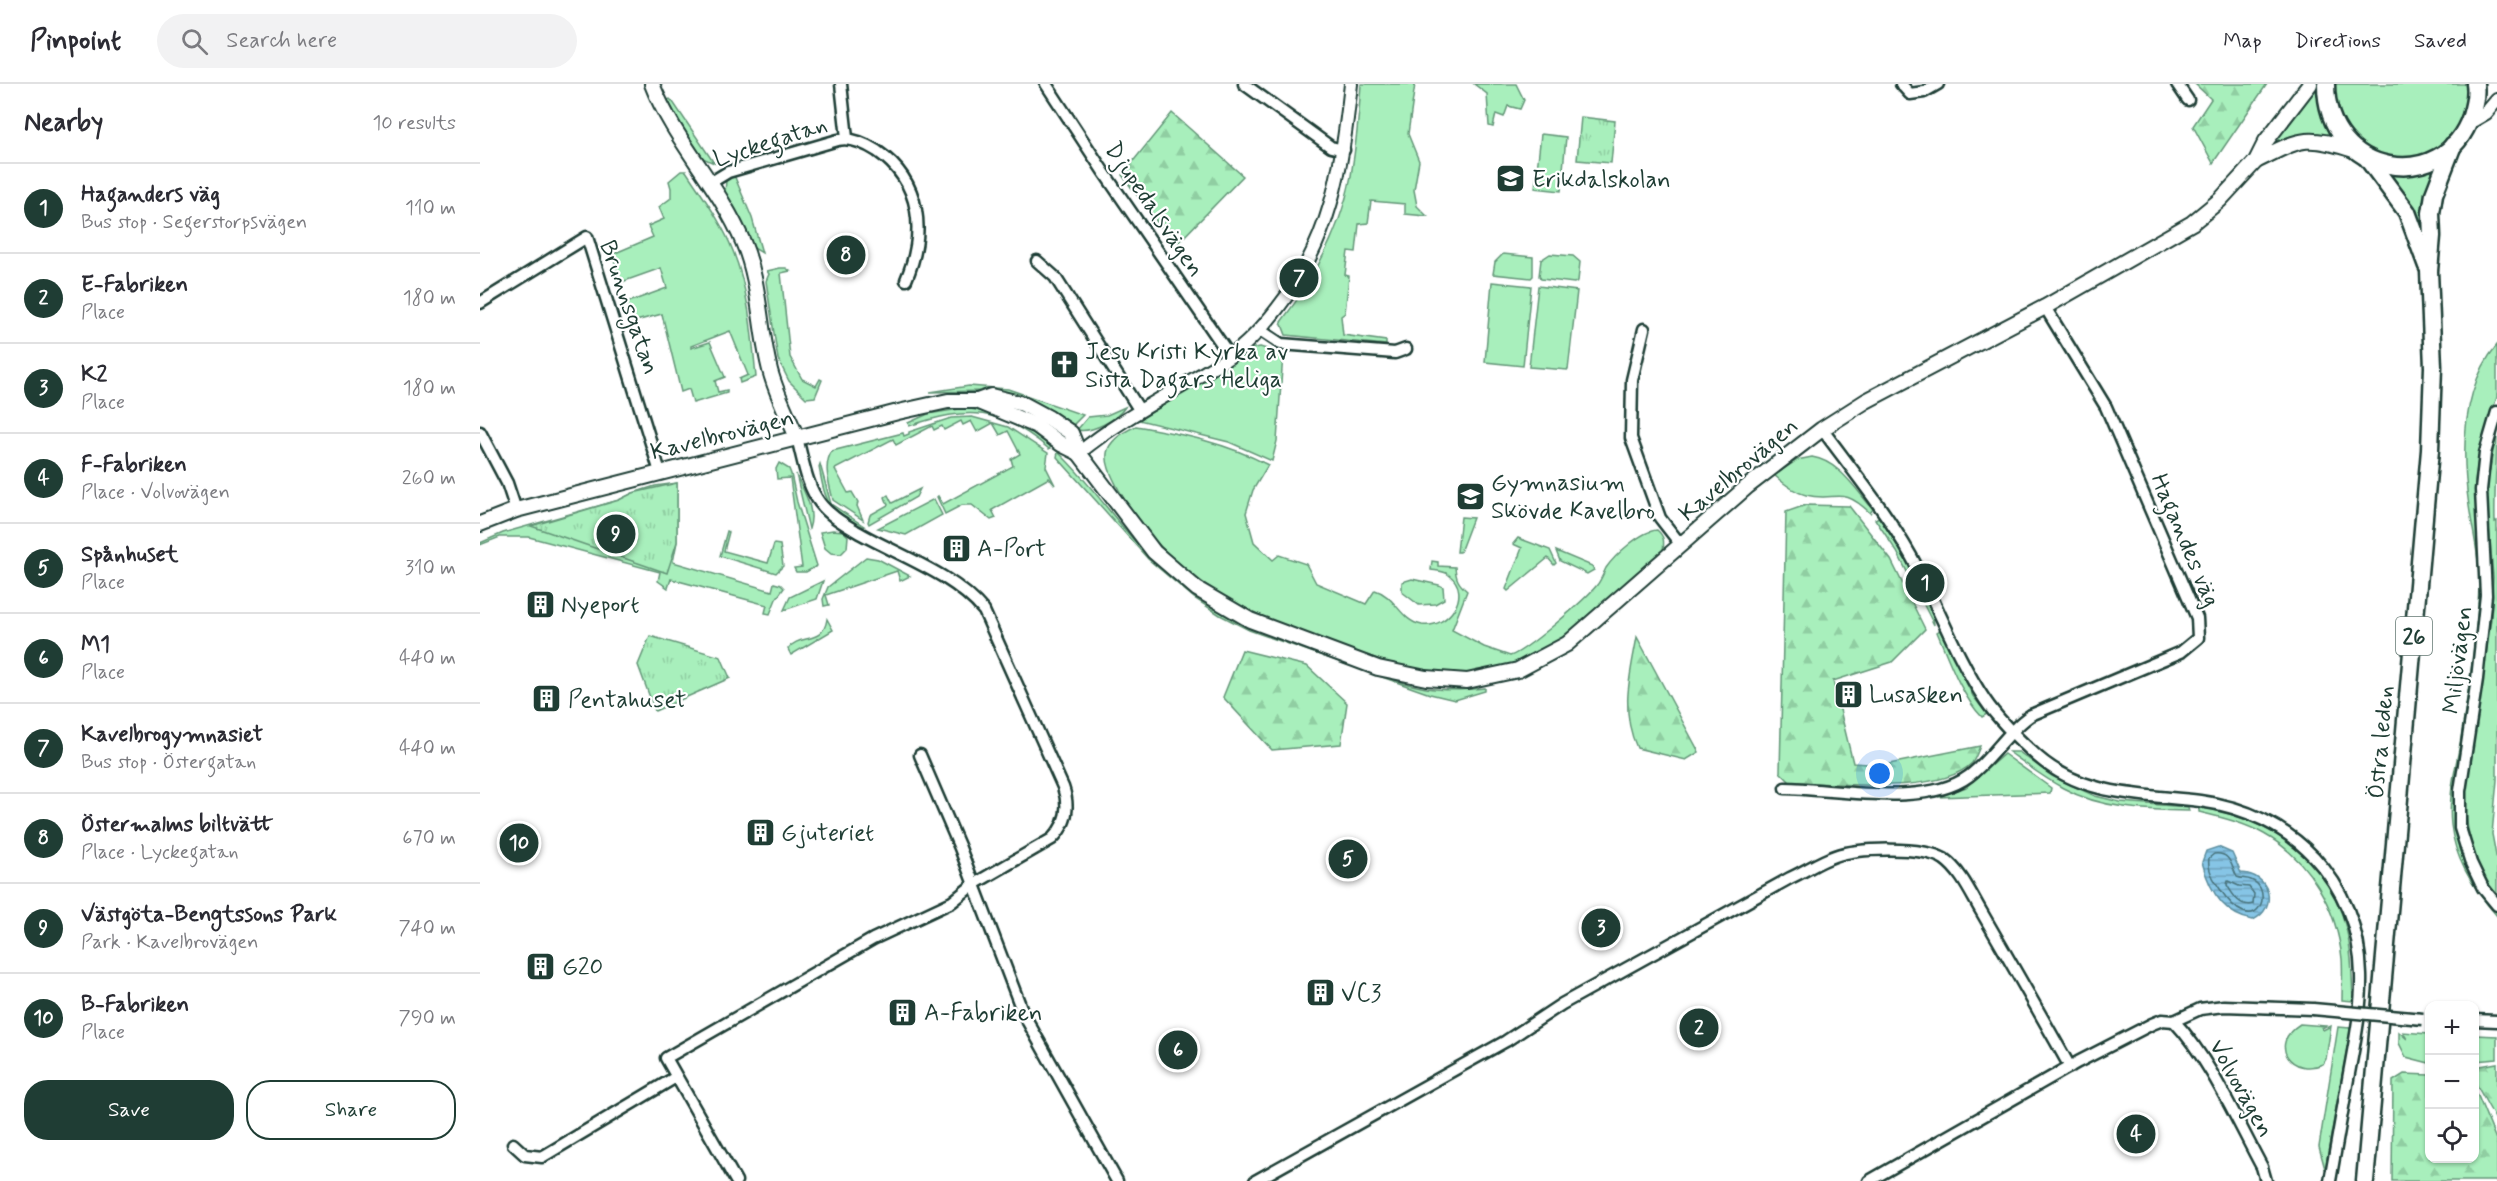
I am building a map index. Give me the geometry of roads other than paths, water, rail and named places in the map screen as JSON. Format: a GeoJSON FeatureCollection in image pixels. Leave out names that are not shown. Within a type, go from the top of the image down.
{"type":"FeatureCollection","features":[{"type":"Feature","properties":{"kind":"highway","name":"26"},"geometry":{"type":"LineString","coordinates":[[2326,84],[2326,101],[2331,119],[2340,136],[2360,154],[2389,165],[2412,165],[2434,158],[2453,145],[2469,123],[2474,106],[2475,84]]}},
{"type":"Feature","properties":{"kind":"highway","name":"Östra leden"},"geometry":{"type":"LineString","coordinates":[[2365,1181],[2430,450],[2433,367],[2428,271],[2434,194],[2453,145]]}},
{"type":"Feature","properties":{"kind":"highway","name":"Östra leden"},"geometry":{"type":"LineString","coordinates":[[2360,154],[2407,212],[2428,271]]}},
{"type":"Feature","properties":{"kind":"main road"},"geometry":{"type":"LineString","coordinates":[[652,84],[674,128],[734,223],[752,266],[769,368],[797,438]]}},
{"type":"Feature","properties":{"kind":"main road","name":"Kavelbrovägen"},"geometry":{"type":"LineString","coordinates":[[480,524],[516,510],[898,412],[948,401],[977,401],[991,396],[1023,404],[1071,433],[1079,453],[1155,552],[1197,589],[1250,620],[1378,668],[1426,678],[1467,681],[1518,670],[1567,644],[1748,486],[1822,429],[1866,401],[2045,307],[2193,223],[2220,200],[2256,161],[2266,141],[2310,84]]}},
{"type":"Feature","properties":{"kind":"main road","name":"Kavelbrovägen"},"geometry":{"type":"LineString","coordinates":[[2256,161],[2295,141],[2315,140],[2360,154]]}},
{"type":"Feature","properties":{"kind":"street"},"geometry":{"type":"LineString","coordinates":[[841,84],[847,138]]}},
{"type":"Feature","properties":{"kind":"street","name":"Djupedalsvägen"},"geometry":{"type":"LineString","coordinates":[[1046,84],[1230,356]]}},
{"type":"Feature","properties":{"kind":"street"},"geometry":{"type":"LineString","coordinates":[[1244,84],[1330,147],[1344,150]]}},
{"type":"Feature","properties":{"kind":"street"},"geometry":{"type":"LineString","coordinates":[[1079,453],[1140,411],[1230,356],[1260,330],[1289,293],[1314,251],[1334,197],[1344,150],[1351,84]]}},
{"type":"Feature","properties":{"kind":"street"},"geometry":{"type":"LineString","coordinates":[[1901,84],[1910,94],[1916,94],[1938,84]]}},
{"type":"Feature","properties":{"kind":"street"},"geometry":{"type":"LineString","coordinates":[[2176,84],[2188,100]]}},
{"type":"Feature","properties":{"kind":"street"},"geometry":{"type":"LineString","coordinates":[[2469,123],[2486,113],[2497,100]]}},
{"type":"Feature","properties":{"kind":"street","name":"Lyckegatan"},"geometry":{"type":"LineString","coordinates":[[710,183],[728,172],[847,138],[871,148],[887,158],[908,183],[916,213],[916,257],[906,280]]}},
{"type":"Feature","properties":{"kind":"street","name":"Brunnsgatan"},"geometry":{"type":"LineString","coordinates":[[480,303],[587,237],[660,472]]}},
{"type":"Feature","properties":{"kind":"street"},"geometry":{"type":"LineString","coordinates":[[1037,261],[1054,277],[1140,411]]}},
{"type":"Feature","properties":{"kind":"street","name":"Hagandes väg"},"geometry":{"type":"LineString","coordinates":[[1785,788],[1865,793],[1937,791],[1953,786],[1970,775],[2031,715],[2181,652],[2198,638],[2199,629],[2193,607],[2106,407],[2045,307]]}},
{"type":"Feature","properties":{"kind":"street"},"geometry":{"type":"LineString","coordinates":[[1644,328],[1632,380],[1631,438],[1660,518],[1681,545]]}},
{"type":"Feature","properties":{"kind":"street"},"geometry":{"type":"LineString","coordinates":[[1260,330],[1281,344],[1395,354],[1406,349]]}},
{"type":"Feature","properties":{"kind":"street","name":"Miljövägen"},"geometry":{"type":"LineString","coordinates":[[2497,412],[2485,453],[2481,490],[2486,595],[2477,679],[2460,791],[2460,828],[2471,863],[2484,888],[2497,905]]}},
{"type":"Feature","properties":{"kind":"street"},"geometry":{"type":"LineString","coordinates":[[1822,429],[1895,528],[1925,582],[1964,665],[1985,701],[2040,759],[2076,782],[2120,794],[2202,801],[2237,808],[2268,820],[2295,838],[2319,862],[2343,900],[2355,934],[2361,972],[2355,1040],[2330,1181]]}},
{"type":"Feature","properties":{"kind":"street"},"geometry":{"type":"LineString","coordinates":[[480,432],[507,483],[516,510]]}},
{"type":"Feature","properties":{"kind":"street"},"geometry":{"type":"LineString","coordinates":[[736,1181],[666,1058],[873,939],[952,902],[974,884],[1037,849],[1060,831],[1067,811],[1063,787],[984,611],[973,600],[933,571],[864,536],[826,510],[814,493],[797,438]]}},
{"type":"Feature","properties":{"kind":"street"},"geometry":{"type":"LineString","coordinates":[[920,755],[974,884],[1023,1013],[1117,1181]]}},
{"type":"Feature","properties":{"kind":"street"},"geometry":{"type":"LineString","coordinates":[[1255,1181],[1506,1041],[1582,993],[1790,878],[1828,859],[1847,853],[1923,852],[1944,859],[1952,866],[2070,1067]]}},
{"type":"Feature","properties":{"kind":"street"},"geometry":{"type":"LineString","coordinates":[[1869,1181],[2070,1067],[2162,1020],[2174,1021],[2200,1009],[2224,1006],[2313,1009],[2425,1019]]}},
{"type":"Feature","properties":{"kind":"street"},"geometry":{"type":"LineString","coordinates":[[2479,1020],[2497,1021]]}},
{"type":"Feature","properties":{"kind":"street","name":"Volvovägen"},"geometry":{"type":"LineString","coordinates":[[2174,1021],[2187,1035],[2218,1086],[2262,1167],[2266,1181]]}},
{"type":"Feature","properties":{"kind":"street"},"geometry":{"type":"LineString","coordinates":[[513,1144],[525,1155],[542,1157],[676,1077]]}},
{"type":"Feature","properties":{"kind":"water"},"geometry":{"type":"Polygon","coordinates":[[[2218,847],[2232,853],[2241,873],[2259,879],[2268,892],[2266,907],[2253,920],[2233,913],[2213,891],[2202,862],[2206,851],[2218,847]]]}},
{"type":"Feature","properties":{"kind":"place","name":"Erikdalskolan"},"geometry":{"type":"Point","coordinates":[1511,179]}},
{"type":"Feature","properties":{"kind":"place","name":"Östermalms biltvätt"},"geometry":{"type":"Point","coordinates":[846,255]}},
{"type":"Feature","properties":{"kind":"place","name":"Kavelbrogymnasiet"},"geometry":{"type":"Point","coordinates":[1299,278]}},
{"type":"Feature","properties":{"kind":"place","name":"Jesu Kristi Kyrka av Sista Dagars Heliga"},"geometry":{"type":"Point","coordinates":[1064,365]}},
{"type":"Feature","properties":{"kind":"place","name":"Gymnasium Skövde Kavelbro"},"geometry":{"type":"Point","coordinates":[1470,496]}},
{"type":"Feature","properties":{"kind":"place","name":"Västgöta-Bengtssons Park"},"geometry":{"type":"Point","coordinates":[616,534]}},
{"type":"Feature","properties":{"kind":"place","name":"A-Port"},"geometry":{"type":"Point","coordinates":[956,548]}},
{"type":"Feature","properties":{"kind":"place","name":"Haganders väg"},"geometry":{"type":"Point","coordinates":[1925,583]}},
{"type":"Feature","properties":{"kind":"place","name":"Nyeport"},"geometry":{"type":"Point","coordinates":[540,604]}},
{"type":"Feature","properties":{"kind":"place","name":"Lusasken"},"geometry":{"type":"Point","coordinates":[1848,694]}},
{"type":"Feature","properties":{"kind":"place","name":"Pentahuset"},"geometry":{"type":"Point","coordinates":[547,699]}},
{"type":"Feature","properties":{"kind":"place","name":"Gjuteriet"},"geometry":{"type":"Point","coordinates":[760,832]}},
{"type":"Feature","properties":{"kind":"place","name":"B-Fabriken"},"geometry":{"type":"Point","coordinates":[519,843]}},
{"type":"Feature","properties":{"kind":"place","name":"Spånhuset"},"geometry":{"type":"Point","coordinates":[1348,859]}},
{"type":"Feature","properties":{"kind":"place","name":"K2"},"geometry":{"type":"Point","coordinates":[1601,928]}},
{"type":"Feature","properties":{"kind":"place","name":"G20"},"geometry":{"type":"Point","coordinates":[541,966]}},
{"type":"Feature","properties":{"kind":"place","name":"VC3"},"geometry":{"type":"Point","coordinates":[1320,993]}},
{"type":"Feature","properties":{"kind":"place","name":"A-Fabriken"},"geometry":{"type":"Point","coordinates":[903,1012]}},
{"type":"Feature","properties":{"kind":"place","name":"E-Fabriken"},"geometry":{"type":"Point","coordinates":[1699,1028]}},
{"type":"Feature","properties":{"kind":"place","name":"M1"},"geometry":{"type":"Point","coordinates":[1178,1050]}},
{"type":"Feature","properties":{"kind":"place","name":"F-Fabriken"},"geometry":{"type":"Point","coordinates":[2136,1134]}}]}
